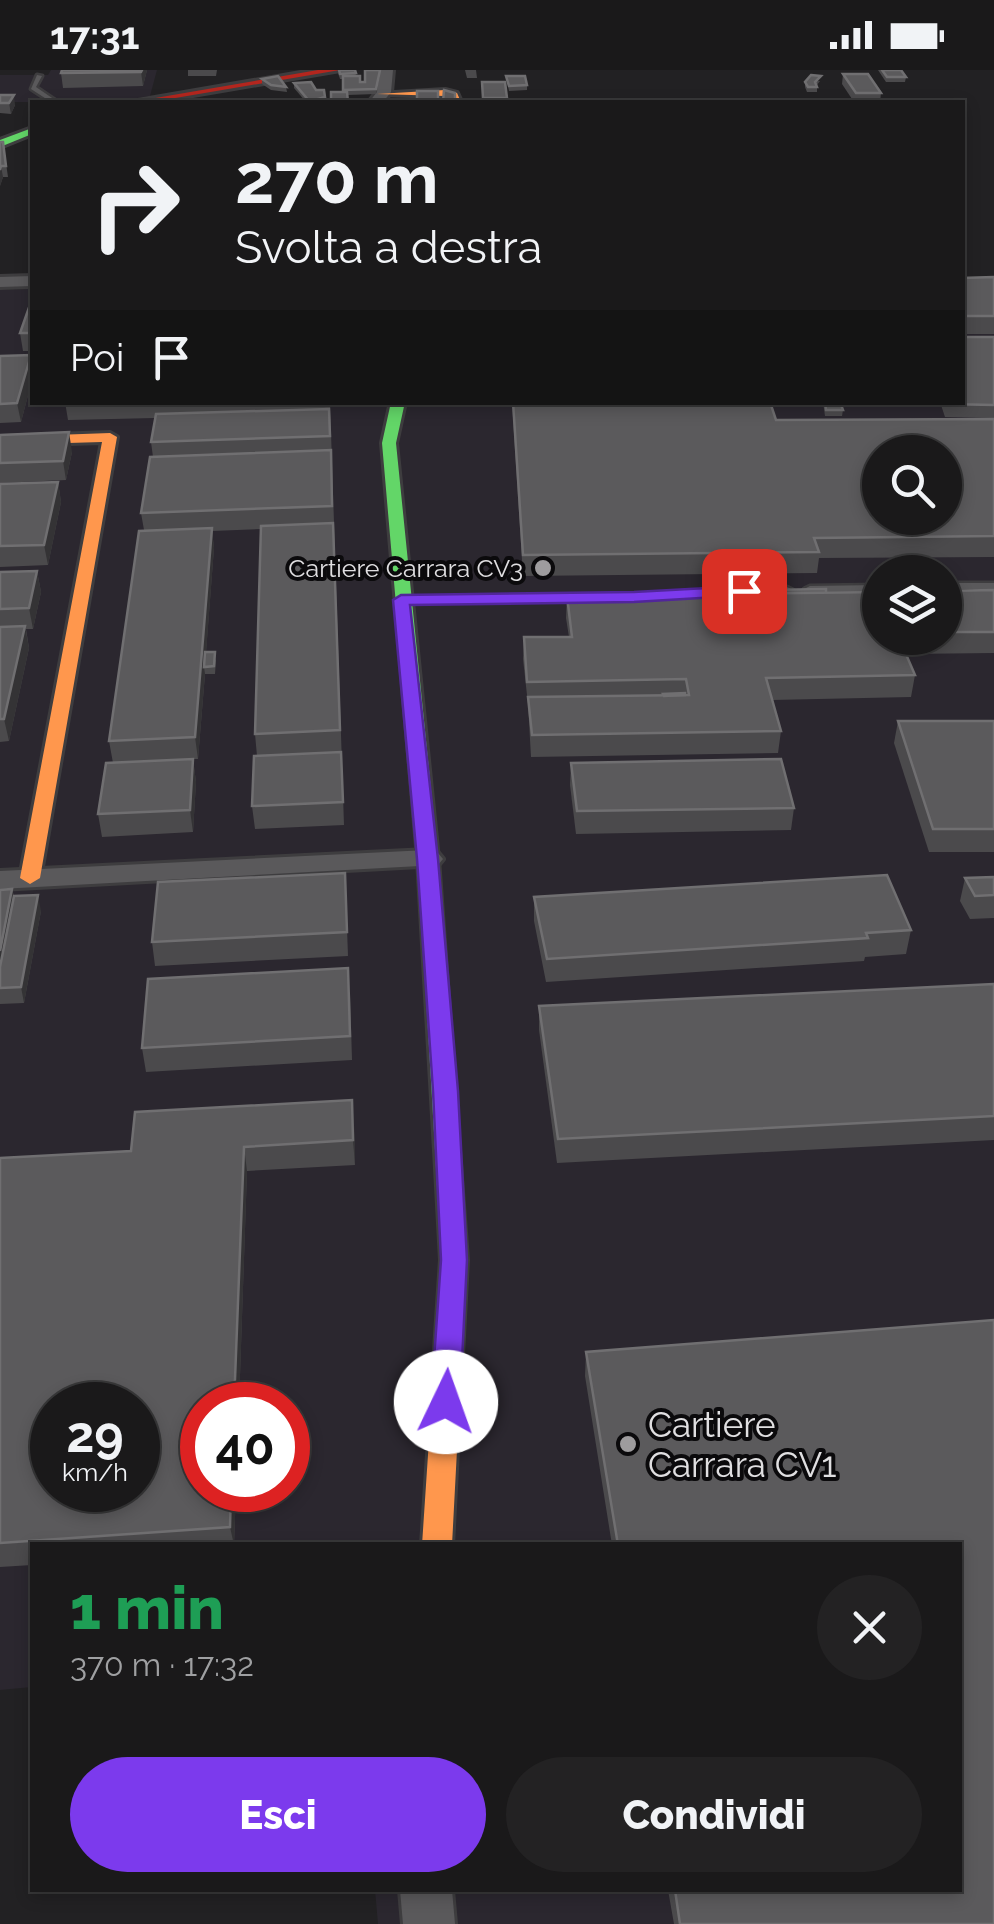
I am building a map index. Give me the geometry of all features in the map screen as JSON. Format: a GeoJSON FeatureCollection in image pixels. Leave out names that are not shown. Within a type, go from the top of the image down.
{"type":"FeatureCollection","features":[{"type":"Feature","properties":{"kind":"street"},"geometry":{"type":"LineString","coordinates":[[149,100],[334,70]]}},
{"type":"Feature","properties":{"kind":"street"},"geometry":{"type":"LineString","coordinates":[[386,70],[379,98],[445,93],[454,95],[456,100]]}},
{"type":"Feature","properties":{"kind":"street"},"geometry":{"type":"LineString","coordinates":[[0,144],[30,133]]}},
{"type":"Feature","properties":{"kind":"street"},"geometry":{"type":"LineString","coordinates":[[0,282],[30,281]]}},
{"type":"Feature","properties":{"kind":"street"},"geometry":{"type":"LineString","coordinates":[[397,405],[388,443],[428,859],[454,1260],[437,1542]]}},
{"type":"Feature","properties":{"kind":"street"},"geometry":{"type":"LineString","coordinates":[[0,440],[110,437],[15,879],[428,859]]}},
{"type":"Feature","properties":{"kind":"street"},"geometry":{"type":"LineString","coordinates":[[426,1892],[429,1924]]}},
{"type":"Feature","properties":{"kind":"lane"},"geometry":{"type":"LineString","coordinates":[[38,76],[33,88],[52,100]]}},
{"type":"Feature","properties":{"kind":"lane"},"geometry":{"type":"LineString","coordinates":[[962,586],[994,586]]}},
{"type":"Feature","properties":{"kind":"lane"},"geometry":{"type":"LineString","coordinates":[[646,596],[862,589]]}},
{"type":"Feature","properties":{"kind":"lane"},"geometry":{"type":"LineString","coordinates":[[401,600],[605,598]]}},
{"type":"Feature","properties":{"kind":"shaded area"},"geometry":{"type":"Polygon","coordinates":[[[51,70],[157,70],[150,96],[0,102],[0,75],[48,75],[51,70]]]}},
{"type":"Feature","properties":{"kind":"shaded area"},"geometry":{"type":"Polygon","coordinates":[[[994,284],[994,1924],[378,1924],[375,1892],[962,1892],[962,1542],[30,1542],[30,1687],[0,1690],[0,290],[30,289],[30,405],[965,405],[965,285],[994,284]]]}},
{"type":"Feature","properties":{"kind":"building"},"geometry":{"type":"Polygon","coordinates":[[[62,70],[142,70],[61,73],[62,70]]]}},
{"type":"Feature","properties":{"kind":"building"},"geometry":{"type":"Polygon","coordinates":[[[365,70],[380,70],[376,89],[343,90],[343,76],[360,76],[360,82],[365,82],[365,70]]]}},
{"type":"Feature","properties":{"kind":"building"},"geometry":{"type":"Polygon","coordinates":[[[882,70],[901,70],[906,77],[887,77],[882,70]]]}},
{"type":"Feature","properties":{"kind":"building"},"geometry":{"type":"Polygon","coordinates":[[[843,74],[868,74],[881,93],[856,93],[843,74]]]}},
{"type":"Feature","properties":{"kind":"building"},"geometry":{"type":"Polygon","coordinates":[[[811,75],[821,76],[815,82],[817,87],[808,87],[805,82],[811,75]]]}},
{"type":"Feature","properties":{"kind":"building"},"geometry":{"type":"Polygon","coordinates":[[[278,76],[286,87],[262,79],[278,76]]]}},
{"type":"Feature","properties":{"kind":"building"},"geometry":{"type":"Polygon","coordinates":[[[506,76],[525,76],[527,85],[509,86],[506,76]]]}},
{"type":"Feature","properties":{"kind":"building"},"geometry":{"type":"Polygon","coordinates":[[[311,82],[316,90],[324,90],[325,97],[308,100],[294,83],[311,82]]]}},
{"type":"Feature","properties":{"kind":"building"},"geometry":{"type":"Polygon","coordinates":[[[482,82],[505,82],[507,98],[483,98],[482,82]]]}},
{"type":"Feature","properties":{"kind":"building"},"geometry":{"type":"Polygon","coordinates":[[[444,90],[455,93],[455,100],[443,100],[444,90]]]}},
{"type":"Feature","properties":{"kind":"building"},"geometry":{"type":"Polygon","coordinates":[[[417,91],[438,91],[438,100],[417,100],[417,91]]]}},
{"type":"Feature","properties":{"kind":"building"},"geometry":{"type":"Polygon","coordinates":[[[331,92],[347,92],[348,100],[331,100],[331,92]]]}},
{"type":"Feature","properties":{"kind":"building"},"geometry":{"type":"Polygon","coordinates":[[[0,95],[14,95],[9,103],[0,103],[0,95]]]}},
{"type":"Feature","properties":{"kind":"building"},"geometry":{"type":"Polygon","coordinates":[[[0,142],[6,166],[0,170],[0,142]]]}},
{"type":"Feature","properties":{"kind":"building"},"geometry":{"type":"Polygon","coordinates":[[[994,277],[994,316],[965,316],[965,278],[994,277]]]}},
{"type":"Feature","properties":{"kind":"building"},"geometry":{"type":"Polygon","coordinates":[[[30,305],[30,333],[20,333],[30,305]]]}},
{"type":"Feature","properties":{"kind":"building"},"geometry":{"type":"Polygon","coordinates":[[[965,337],[994,337],[994,405],[965,404],[965,337]]]}},
{"type":"Feature","properties":{"kind":"building"},"geometry":{"type":"Polygon","coordinates":[[[30,355],[17,403],[0,404],[0,356],[30,355]]]}},
{"type":"Feature","properties":{"kind":"building"},"geometry":{"type":"Polygon","coordinates":[[[513,405],[771,405],[776,420],[994,419],[994,536],[814,538],[819,552],[523,555],[513,405]]]}},
{"type":"Feature","properties":{"kind":"building"},"geometry":{"type":"Polygon","coordinates":[[[825,405],[841,405],[843,410],[826,410],[825,405]]]}},
{"type":"Feature","properties":{"kind":"building"},"geometry":{"type":"Polygon","coordinates":[[[329,409],[330,436],[151,442],[156,414],[329,409]]]}},
{"type":"Feature","properties":{"kind":"building"},"geometry":{"type":"Polygon","coordinates":[[[69,432],[63,461],[0,463],[0,435],[69,432]]]}},
{"type":"Feature","properties":{"kind":"building"},"geometry":{"type":"Polygon","coordinates":[[[331,450],[332,506],[141,513],[150,457],[331,450]]]}},
{"type":"Feature","properties":{"kind":"building"},"geometry":{"type":"Polygon","coordinates":[[[58,482],[44,545],[0,546],[0,484],[58,482]]]}},
{"type":"Feature","properties":{"kind":"building"},"geometry":{"type":"Polygon","coordinates":[[[333,523],[340,730],[255,734],[261,526],[333,523]]]}},
{"type":"Feature","properties":{"kind":"building"},"geometry":{"type":"Polygon","coordinates":[[[212,528],[195,737],[109,741],[139,531],[212,528]]]}},
{"type":"Feature","properties":{"kind":"building"},"geometry":{"type":"Polygon","coordinates":[[[37,571],[29,608],[0,609],[0,572],[37,571]]]}},
{"type":"Feature","properties":{"kind":"building"},"geometry":{"type":"Polygon","coordinates":[[[826,589],[826,593],[768,590],[826,589]]]}},
{"type":"Feature","properties":{"kind":"building"},"geometry":{"type":"Polygon","coordinates":[[[994,590],[994,632],[962,632],[962,591],[994,590]]]}},
{"type":"Feature","properties":{"kind":"building"},"geometry":{"type":"Polygon","coordinates":[[[862,592],[862,655],[906,655],[915,675],[766,678],[781,731],[532,735],[528,697],[689,695],[686,679],[527,682],[524,637],[572,637],[567,596],[862,592]]]}},
{"type":"Feature","properties":{"kind":"building"},"geometry":{"type":"Polygon","coordinates":[[[25,626],[4,719],[0,719],[0,627],[25,626]]]}},
{"type":"Feature","properties":{"kind":"building"},"geometry":{"type":"Polygon","coordinates":[[[205,652],[215,652],[214,666],[204,667],[205,652]]]}},
{"type":"Feature","properties":{"kind":"building"},"geometry":{"type":"Polygon","coordinates":[[[898,721],[994,721],[994,829],[933,829],[898,721]]]}},
{"type":"Feature","properties":{"kind":"building"},"geometry":{"type":"Polygon","coordinates":[[[341,752],[343,802],[252,806],[254,756],[341,752]]]}},
{"type":"Feature","properties":{"kind":"building"},"geometry":{"type":"Polygon","coordinates":[[[193,759],[190,810],[98,814],[106,763],[193,759]]]}},
{"type":"Feature","properties":{"kind":"building"},"geometry":{"type":"Polygon","coordinates":[[[781,759],[794,808],[577,811],[571,763],[781,759]]]}},
{"type":"Feature","properties":{"kind":"building"},"geometry":{"type":"Polygon","coordinates":[[[345,873],[347,932],[152,942],[158,882],[345,873]]]}},
{"type":"Feature","properties":{"kind":"building"},"geometry":{"type":"Polygon","coordinates":[[[887,875],[911,930],[866,933],[868,938],[547,959],[534,897],[887,875]]]}},
{"type":"Feature","properties":{"kind":"building"},"geometry":{"type":"Polygon","coordinates":[[[994,877],[994,895],[975,896],[965,878],[994,877]]]}},
{"type":"Feature","properties":{"kind":"building"},"geometry":{"type":"Polygon","coordinates":[[[12,889],[0,951],[0,890],[12,889]]]}},
{"type":"Feature","properties":{"kind":"building"},"geometry":{"type":"Polygon","coordinates":[[[38,895],[21,987],[0,988],[0,967],[14,896],[38,895]]]}},
{"type":"Feature","properties":{"kind":"building"},"geometry":{"type":"Polygon","coordinates":[[[348,968],[350,1036],[142,1048],[148,979],[348,968]]]}},
{"type":"Feature","properties":{"kind":"building"},"geometry":{"type":"Polygon","coordinates":[[[994,984],[994,1116],[558,1139],[539,1006],[994,984]]]}},
{"type":"Feature","properties":{"kind":"building"},"geometry":{"type":"Polygon","coordinates":[[[352,1100],[353,1140],[244,1147],[235,1382],[180,1382],[180,1512],[230,1512],[230,1527],[0,1543],[0,1158],[131,1151],[135,1112],[352,1100]]]}},
{"type":"Feature","properties":{"kind":"building"},"geometry":{"type":"Polygon","coordinates":[[[994,1320],[994,1924],[680,1924],[675,1892],[962,1892],[962,1542],[618,1542],[586,1352],[994,1320]]]}},
{"type":"Feature","properties":{"kind":"traffic: fast"},"geometry":{"type":"LineString","coordinates":[[0,144],[30,132]]}},
{"type":"Feature","properties":{"kind":"traffic: fast"},"geometry":{"type":"LineString","coordinates":[[397,405],[389,443],[428,859],[447,1150]]}},
{"type":"Feature","properties":{"kind":"traffic: slow"},"geometry":{"type":"LineString","coordinates":[[382,94],[445,93],[454,95],[456,100]]}},
{"type":"Feature","properties":{"kind":"traffic: slow"},"geometry":{"type":"LineString","coordinates":[[0,441],[110,437],[30,878]]}},
{"type":"Feature","properties":{"kind":"traffic: slow"},"geometry":{"type":"LineString","coordinates":[[437,1542],[454,1260],[447,1150]]}},
{"type":"Feature","properties":{"kind":"traffic: jam"},"geometry":{"type":"LineString","coordinates":[[149,100],[335,70]]}},
{"type":"Feature","properties":{"kind":"place","name":"Cartiere Carrara CV3"},"geometry":{"type":"Point","coordinates":[543,568]}},
{"type":"Feature","properties":{"kind":"place","name":"Cartiere Carrara CV1"},"geometry":{"type":"Point","coordinates":[628,1444]}},
{"type":"Feature","properties":{"kind":"route"},"geometry":{"type":"LineString","coordinates":[[446,1402],[454,1260],[446,1091],[428,859],[401,600],[534,600],[744,591]]}}]}
